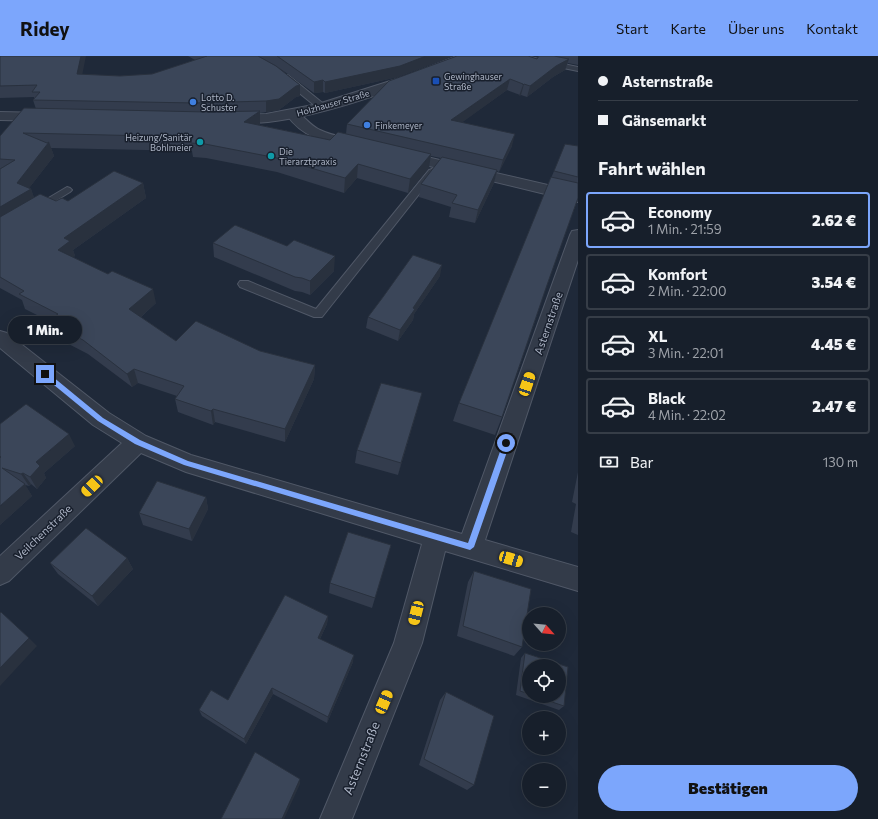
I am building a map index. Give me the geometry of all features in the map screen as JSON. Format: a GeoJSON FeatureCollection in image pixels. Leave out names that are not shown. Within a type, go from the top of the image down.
{"type":"FeatureCollection","features":[{"type":"Feature","properties":{"kind":"street","name":"Holzhauser Straße"},"geometry":{"type":"LineString","coordinates":[[219,119],[266,118],[294,114],[322,107],[410,79],[467,56]]}},
{"type":"Feature","properties":{"kind":"street"},"geometry":{"type":"LineString","coordinates":[[294,114],[299,123],[313,134],[372,148]]}},
{"type":"Feature","properties":{"kind":"street"},"geometry":{"type":"LineString","coordinates":[[0,116],[63,118]]}},
{"type":"Feature","properties":{"kind":"street"},"geometry":{"type":"LineString","coordinates":[[387,152],[578,197]]}},
{"type":"Feature","properties":{"kind":"street","name":"Asternstraße"},"geometry":{"type":"LineString","coordinates":[[470,547],[578,235]]}},
{"type":"Feature","properties":{"kind":"street"},"geometry":{"type":"LineString","coordinates":[[0,338],[100,420],[138,442],[186,463],[578,579]]}},
{"type":"Feature","properties":{"kind":"street","name":"Veilchenstraße"},"geometry":{"type":"LineString","coordinates":[[0,573],[138,442]]}},
{"type":"Feature","properties":{"kind":"street","name":"Asternstraße"},"geometry":{"type":"LineString","coordinates":[[336,819],[408,643],[436,536]]}},
{"type":"Feature","properties":{"kind":"lane"},"geometry":{"type":"LineString","coordinates":[[514,56],[578,69]]}},
{"type":"Feature","properties":{"kind":"lane"},"geometry":{"type":"LineString","coordinates":[[280,74],[322,107]]}},
{"type":"Feature","properties":{"kind":"lane"},"geometry":{"type":"LineString","coordinates":[[244,284],[318,314],[438,164]]}},
{"type":"Feature","properties":{"kind":"lane"},"geometry":{"type":"LineString","coordinates":[[27,214],[67,190]]}},
{"type":"Feature","properties":{"kind":"building"},"geometry":{"type":"Polygon","coordinates":[[[0,56],[81,56],[77,74],[120,76],[152,74],[207,56],[258,56],[276,66],[300,85],[296,86],[279,99],[266,101],[195,103],[33,100],[40,92],[32,92],[37,85],[0,86],[0,56]]]}},
{"type":"Feature","properties":{"kind":"building"},"geometry":{"type":"Polygon","coordinates":[[[277,56],[426,56],[400,66],[325,82],[323,80],[314,82],[277,56]]]}},
{"type":"Feature","properties":{"kind":"building"},"geometry":{"type":"Polygon","coordinates":[[[457,56],[528,56],[537,59],[539,56],[554,56],[569,59],[556,66],[530,86],[523,85],[510,79],[451,120],[515,134],[503,160],[347,124],[389,81],[457,56]]]}},
{"type":"Feature","properties":{"kind":"building"},"geometry":{"type":"Polygon","coordinates":[[[24,108],[207,112],[260,111],[244,122],[330,140],[338,132],[431,154],[410,179],[358,164],[345,178],[277,158],[205,144],[191,143],[192,137],[23,133],[47,143],[49,142],[17,183],[31,189],[0,207],[0,169],[15,160],[0,159],[0,136],[24,108]]]}},
{"type":"Feature","properties":{"kind":"building"},"geometry":{"type":"Polygon","coordinates":[[[565,144],[578,146],[578,177],[554,171],[565,144]]]}},
{"type":"Feature","properties":{"kind":"building"},"geometry":{"type":"Polygon","coordinates":[[[442,157],[497,170],[478,210],[452,203],[457,195],[421,184],[442,157]]]}},
{"type":"Feature","properties":{"kind":"building"},"geometry":{"type":"Polygon","coordinates":[[[114,171],[143,183],[64,238],[70,241],[58,250],[108,274],[112,271],[153,289],[129,309],[176,341],[196,321],[260,351],[315,365],[285,429],[213,409],[211,411],[175,399],[184,386],[134,369],[127,374],[83,340],[51,324],[59,318],[55,316],[58,314],[19,294],[24,291],[0,277],[0,217],[40,194],[56,201],[62,198],[68,201],[114,171]]]}},
{"type":"Feature","properties":{"kind":"building"},"geometry":{"type":"Polygon","coordinates":[[[551,177],[578,183],[578,198],[502,417],[459,403],[551,177]]]}},
{"type":"Feature","properties":{"kind":"building"},"geometry":{"type":"Polygon","coordinates":[[[235,225],[287,246],[294,240],[335,256],[310,281],[295,277],[213,243],[235,225]]]}},
{"type":"Feature","properties":{"kind":"building"},"geometry":{"type":"Polygon","coordinates":[[[413,255],[442,265],[413,308],[415,309],[400,330],[368,317],[383,297],[413,255]]]}},
{"type":"Feature","properties":{"kind":"building"},"geometry":{"type":"Polygon","coordinates":[[[381,383],[422,393],[401,463],[357,450],[381,383]]]}},
{"type":"Feature","properties":{"kind":"building"},"geometry":{"type":"Polygon","coordinates":[[[26,404],[69,434],[36,462],[40,466],[30,477],[23,473],[21,474],[2,468],[25,484],[0,506],[0,424],[26,404]]]}},
{"type":"Feature","properties":{"kind":"building"},"geometry":{"type":"Polygon","coordinates":[[[157,481],[206,497],[189,529],[139,513],[157,481]]]}},
{"type":"Feature","properties":{"kind":"building"},"geometry":{"type":"Polygon","coordinates":[[[86,528],[127,558],[92,596],[50,563],[86,528]]]}},
{"type":"Feature","properties":{"kind":"building"},"geometry":{"type":"Polygon","coordinates":[[[348,532],[391,545],[375,598],[330,583],[348,532]]]}},
{"type":"Feature","properties":{"kind":"building"},"geometry":{"type":"Polygon","coordinates":[[[474,571],[531,589],[528,607],[522,607],[522,647],[463,626],[474,571]]]}},
{"type":"Feature","properties":{"kind":"building"},"geometry":{"type":"Polygon","coordinates":[[[285,595],[328,616],[318,638],[354,655],[328,717],[272,688],[244,739],[199,710],[211,690],[228,700],[285,595]]]}},
{"type":"Feature","properties":{"kind":"building"},"geometry":{"type":"Polygon","coordinates":[[[1,612],[29,638],[0,668],[0,613],[1,612]]]}},
{"type":"Feature","properties":{"kind":"building"},"geometry":{"type":"Polygon","coordinates":[[[525,653],[543,659],[524,659],[525,653]]]}},
{"type":"Feature","properties":{"kind":"building"},"geometry":{"type":"Polygon","coordinates":[[[566,666],[568,667],[566,686],[566,666]]]}},
{"type":"Feature","properties":{"kind":"building"},"geometry":{"type":"Polygon","coordinates":[[[522,676],[522,692],[520,691],[522,676]]]}},
{"type":"Feature","properties":{"kind":"building"},"geometry":{"type":"Polygon","coordinates":[[[446,692],[494,716],[474,785],[424,759],[446,692]]]}},
{"type":"Feature","properties":{"kind":"building"},"geometry":{"type":"Polygon","coordinates":[[[555,703],[564,703],[564,706],[555,703]]]}},
{"type":"Feature","properties":{"kind":"building"},"geometry":{"type":"Polygon","coordinates":[[[255,752],[300,779],[282,819],[221,819],[255,752]]]}},
{"type":"Feature","properties":{"kind":"place","name":"Gewinghauser Straße"},"geometry":{"type":"Point","coordinates":[436,81]}},
{"type":"Feature","properties":{"kind":"place","name":"Lotto D. Schuster"},"geometry":{"type":"Point","coordinates":[193,102]}},
{"type":"Feature","properties":{"kind":"place","name":"Finkemeyer"},"geometry":{"type":"Point","coordinates":[367,125]}},
{"type":"Feature","properties":{"kind":"place","name":"Heizung/Sanitär Bohlmeier"},"geometry":{"type":"Point","coordinates":[200,142]}},
{"type":"Feature","properties":{"kind":"place","name":"Die Tierarztpraxis"},"geometry":{"type":"Point","coordinates":[271,156]}},
{"type":"Feature","properties":{"kind":"route"},"geometry":{"type":"LineString","coordinates":[[45,374],[100,420],[138,442],[186,463],[470,547],[506,443]]}}]}
